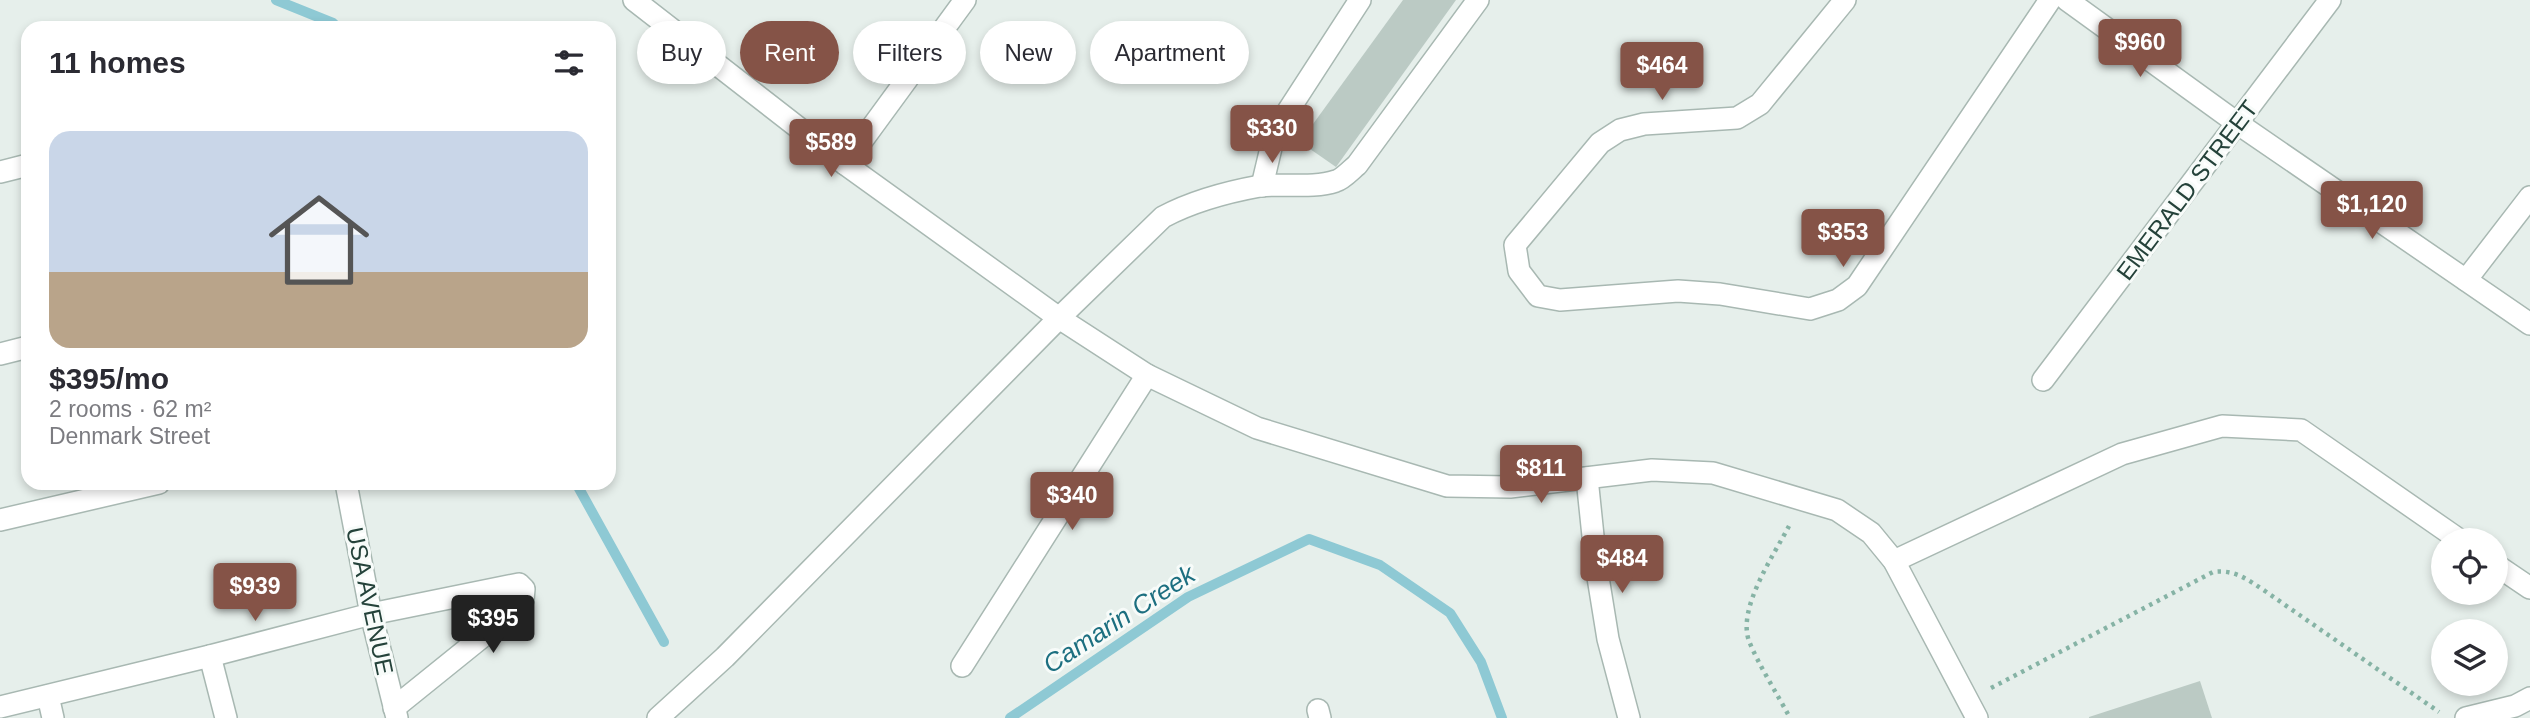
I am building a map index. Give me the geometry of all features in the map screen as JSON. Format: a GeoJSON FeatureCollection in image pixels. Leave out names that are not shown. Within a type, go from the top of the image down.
{"type":"FeatureCollection","features":[{"type":"Feature","properties":{"kind":"street"},"geometry":{"type":"LineString","coordinates":[[634,0],[845,164],[1059,318],[1147,375],[1257,428],[1447,486],[1510,488],[1652,470],[1713,473],[1837,510],[1871,533],[1894,561],[1973,709]]}},
{"type":"Feature","properties":{"kind":"street"},"geometry":{"type":"LineString","coordinates":[[845,164],[965,0]]}},
{"type":"Feature","properties":{"kind":"street"},"geometry":{"type":"LineString","coordinates":[[1262,186],[1275,131],[1360,0]]}},
{"type":"Feature","properties":{"kind":"street"},"geometry":{"type":"LineString","coordinates":[[659,717],[725,657],[1059,318],[1163,217],[1202,200],[1262,186],[1311,185],[1338,181],[1357,165],[1478,0]]}},
{"type":"Feature","properties":{"kind":"street"},"geometry":{"type":"LineString","coordinates":[[1845,0],[1760,104],[1737,118],[1644,124],[1620,130],[1600,143],[1515,245],[1519,271],[1538,296],[1560,300],[1678,291],[1720,294],[1810,309],[1838,300],[1857,286],[2050,0]]}},
{"type":"Feature","properties":{"kind":"street"},"geometry":{"type":"LineString","coordinates":[[2067,0],[2237,123],[2530,324]]}},
{"type":"Feature","properties":{"kind":"street","name":"EMERALD STREET"},"geometry":{"type":"LineString","coordinates":[[2043,380],[2330,0]]}},
{"type":"Feature","properties":{"kind":"street"},"geometry":{"type":"LineString","coordinates":[[0,172],[21,167]]}},
{"type":"Feature","properties":{"kind":"street"},"geometry":{"type":"LineString","coordinates":[[2466,280],[2530,197]]}},
{"type":"Feature","properties":{"kind":"street"},"geometry":{"type":"LineString","coordinates":[[0,354],[21,349]]}},
{"type":"Feature","properties":{"kind":"street"},"geometry":{"type":"LineString","coordinates":[[962,666],[1147,375]]}},
{"type":"Feature","properties":{"kind":"street"},"geometry":{"type":"LineString","coordinates":[[1894,561],[2122,454],[2222,426],[2301,430],[2442,528]]}},
{"type":"Feature","properties":{"kind":"street"},"geometry":{"type":"LineString","coordinates":[[1587,478],[1596,565],[1608,639],[1629,718]]}},
{"type":"Feature","properties":{"kind":"street"},"geometry":{"type":"LineString","coordinates":[[0,520],[129,490]]}},
{"type":"Feature","properties":{"kind":"street","name":"USA AVENUE"},"geometry":{"type":"LineString","coordinates":[[347,490],[371,614],[395,713]]}},
{"type":"Feature","properties":{"kind":"street"},"geometry":{"type":"LineString","coordinates":[[2508,573],[2530,588]]}},
{"type":"Feature","properties":{"kind":"street"},"geometry":{"type":"LineString","coordinates":[[0,707],[371,614],[519,584],[524,589],[523,600],[518,608],[395,713]]}},
{"type":"Feature","properties":{"kind":"street"},"geometry":{"type":"LineString","coordinates":[[210,656],[226,718]]}},
{"type":"Feature","properties":{"kind":"street"},"geometry":{"type":"LineString","coordinates":[[48,696],[53,718]]}},
{"type":"Feature","properties":{"kind":"street"},"geometry":{"type":"LineString","coordinates":[[2466,718],[2515,706],[2530,698]]}},
{"type":"Feature","properties":{"kind":"path"},"geometry":{"type":"LineString","coordinates":[[1790,718],[1749,641],[1746,625],[1748,606],[1802,500]]}},
{"type":"Feature","properties":{"kind":"path"},"geometry":{"type":"LineString","coordinates":[[1973,709],[2213,572],[2227,570],[2237,573],[2266,592],[2447,718]]}},
{"type":"Feature","properties":{"kind":"building"},"geometry":{"type":"Polygon","coordinates":[[[1403,0],[1456,0],[1336,167],[1300,142],[1403,0]]]}},
{"type":"Feature","properties":{"kind":"building"},"geometry":{"type":"Polygon","coordinates":[[[2200,681],[2212,718],[2089,718],[2089,717],[2200,681]]]}},
{"type":"Feature","properties":{"kind":"waterway","name":"Camarin Creek"},"geometry":{"type":"LineString","coordinates":[[276,0],[328,21]]}},
{"type":"Feature","properties":{"kind":"waterway","name":"Camarin Creek"},"geometry":{"type":"LineString","coordinates":[[580,490],[664,642]]}},
{"type":"Feature","properties":{"kind":"waterway","name":"Camarin Creek"},"geometry":{"type":"LineString","coordinates":[[1010,718],[1188,597],[1309,539],[1380,565],[1450,613],[1481,662],[1502,718]]}}]}
